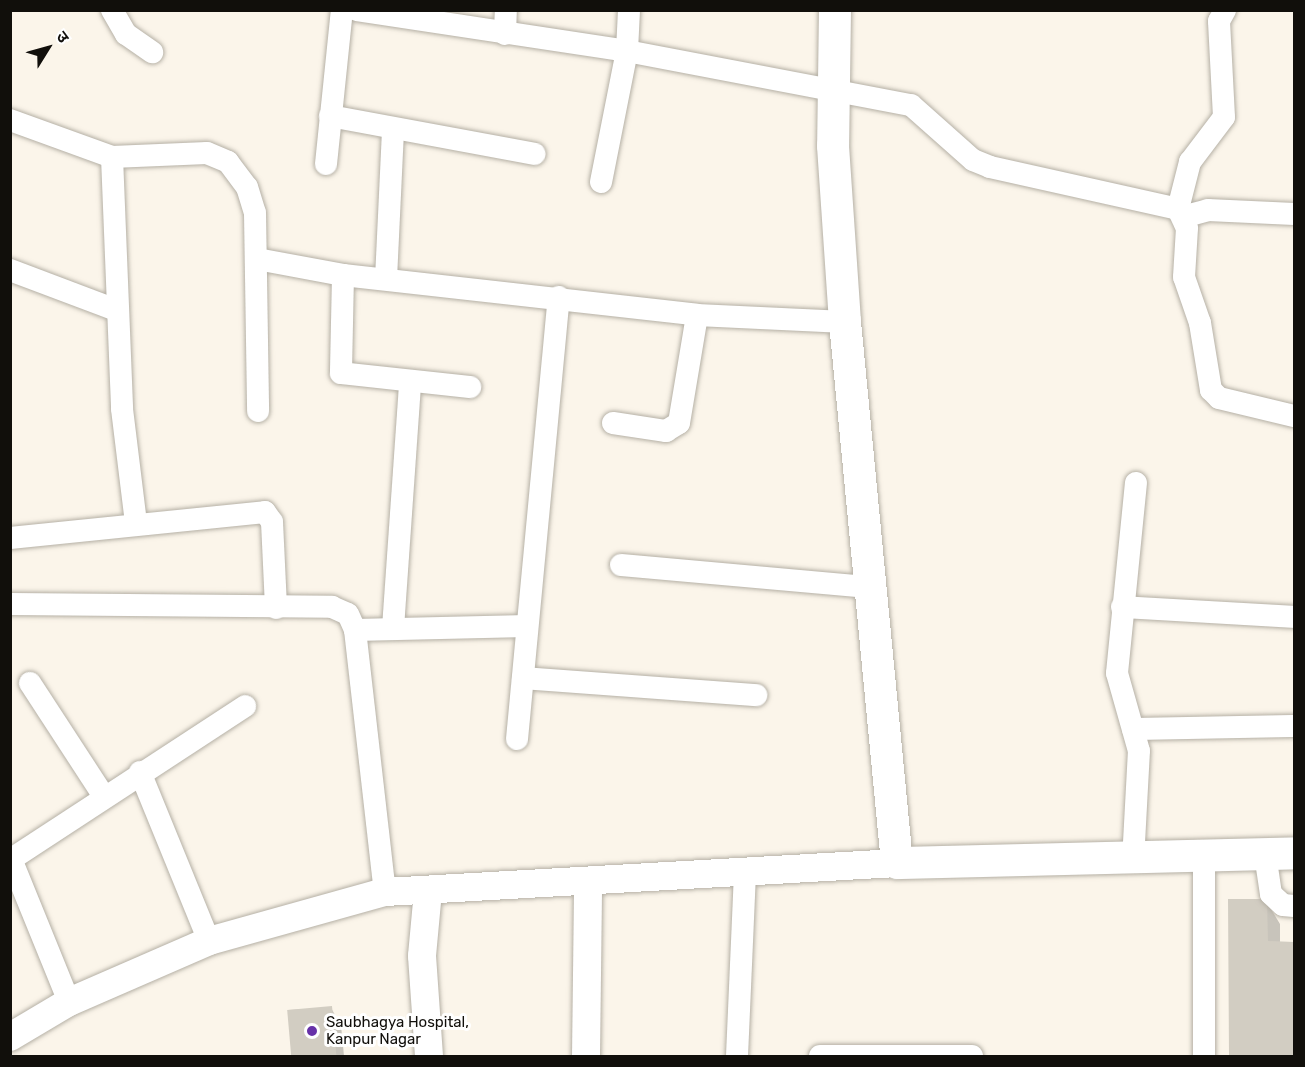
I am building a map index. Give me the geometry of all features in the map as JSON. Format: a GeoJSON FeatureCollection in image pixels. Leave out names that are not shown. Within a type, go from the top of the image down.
{"type":"FeatureCollection","features":[{"type":"Feature","properties":{"kind":"main road"},"geometry":{"type":"LineString","coordinates":[[835,10],[833,89],[845,322],[897,863],[1133,861],[1280,853]]}},
{"type":"Feature","properties":{"kind":"street"},"geometry":{"type":"LineString","coordinates":[[112,10],[126,34],[152,52]]}},
{"type":"Feature","properties":{"kind":"street"},"geometry":{"type":"LineString","coordinates":[[326,164],[342,10]]}},
{"type":"Feature","properties":{"kind":"street"},"geometry":{"type":"LineString","coordinates":[[357,10],[627,51],[911,105],[973,160],[990,167],[1182,213],[1209,210],[1294,214]]}},
{"type":"Feature","properties":{"kind":"street"},"geometry":{"type":"LineString","coordinates":[[505,34],[506,10]]}},
{"type":"Feature","properties":{"kind":"street"},"geometry":{"type":"LineString","coordinates":[[601,182],[627,51],[629,10]]}},
{"type":"Feature","properties":{"kind":"street"},"geometry":{"type":"LineString","coordinates":[[1225,10],[1219,21],[1224,117],[1190,162],[1182,213],[1184,277],[1200,323],[1211,390],[1219,398],[1294,416]]}},
{"type":"Feature","properties":{"kind":"street"},"geometry":{"type":"LineString","coordinates":[[330,116],[535,154]]}},
{"type":"Feature","properties":{"kind":"street"},"geometry":{"type":"LineString","coordinates":[[10,120],[112,157],[219,156],[252,199],[257,259],[258,411]]}},
{"type":"Feature","properties":{"kind":"street"},"geometry":{"type":"LineString","coordinates":[[386,279],[393,129]]}},
{"type":"Feature","properties":{"kind":"street"},"geometry":{"type":"LineString","coordinates":[[112,157],[116,310],[136,523]]}},
{"type":"Feature","properties":{"kind":"street"},"geometry":{"type":"LineString","coordinates":[[257,259],[343,275],[559,297],[697,315],[845,322]]}},
{"type":"Feature","properties":{"kind":"street"},"geometry":{"type":"LineString","coordinates":[[10,270],[116,310]]}},
{"type":"Feature","properties":{"kind":"street"},"geometry":{"type":"LineString","coordinates":[[343,275],[341,373],[410,383],[470,387]]}},
{"type":"Feature","properties":{"kind":"street"},"geometry":{"type":"LineString","coordinates":[[517,739],[559,297]]}},
{"type":"Feature","properties":{"kind":"street"},"geometry":{"type":"LineString","coordinates":[[613,423],[666,431],[679,423],[697,315]]}},
{"type":"Feature","properties":{"kind":"street"},"geometry":{"type":"LineString","coordinates":[[393,628],[410,383]]}},
{"type":"Feature","properties":{"kind":"street"},"geometry":{"type":"LineString","coordinates":[[1133,861],[1139,751],[1118,691],[1122,607],[1136,483]]}},
{"type":"Feature","properties":{"kind":"street"},"geometry":{"type":"LineString","coordinates":[[10,538],[136,523],[265,512],[272,522],[276,608]]}},
{"type":"Feature","properties":{"kind":"street"},"geometry":{"type":"LineString","coordinates":[[621,565],[869,587]]}},
{"type":"Feature","properties":{"kind":"street"},"geometry":{"type":"LineString","coordinates":[[10,604],[332,607],[348,614],[355,630],[386,892]]}},
{"type":"Feature","properties":{"kind":"street"},"geometry":{"type":"LineString","coordinates":[[1122,607],[1294,617]]}},
{"type":"Feature","properties":{"kind":"street"},"geometry":{"type":"LineString","coordinates":[[355,630],[527,626]]}},
{"type":"Feature","properties":{"kind":"street"},"geometry":{"type":"LineString","coordinates":[[524,678],[756,695]]}},
{"type":"Feature","properties":{"kind":"street"},"geometry":{"type":"LineString","coordinates":[[30,683],[103,795]]}},
{"type":"Feature","properties":{"kind":"street"},"geometry":{"type":"LineString","coordinates":[[69,1002],[11,859],[103,795],[245,706]]}},
{"type":"Feature","properties":{"kind":"street"},"geometry":{"type":"LineString","coordinates":[[1133,729],[1294,726]]}},
{"type":"Feature","properties":{"kind":"street"},"geometry":{"type":"LineString","coordinates":[[140,772],[209,941]]}},
{"type":"Feature","properties":{"kind":"street"},"geometry":{"type":"LineString","coordinates":[[1280,853],[1271,894],[1283,905],[1294,906]]}},
{"type":"Feature","properties":{"kind":"street"},"geometry":{"type":"LineString","coordinates":[[1204,857],[1204,1056]]}},
{"type":"Feature","properties":{"kind":"street"},"geometry":{"type":"LineString","coordinates":[[10,1037],[69,1002],[209,941],[386,892],[745,875],[897,863]]}},
{"type":"Feature","properties":{"kind":"street"},"geometry":{"type":"LineString","coordinates":[[737,1056],[745,875]]}},
{"type":"Feature","properties":{"kind":"street"},"geometry":{"type":"LineString","coordinates":[[586,1056],[588,882]]}},
{"type":"Feature","properties":{"kind":"street"},"geometry":{"type":"LineString","coordinates":[[428,891],[422,956],[429,1056]]}},
{"type":"Feature","properties":{"kind":"street"},"geometry":{"type":"LineString","coordinates":[[820,1056],[972,1056]]}},
{"type":"Feature","properties":{"kind":"building"},"geometry":{"type":"Polygon","coordinates":[[[1228,899],[1267,899],[1268,941],[1294,942],[1294,1056],[1229,1056],[1228,899]]]}},
{"type":"Feature","properties":{"kind":"building"},"geometry":{"type":"Polygon","coordinates":[[[332,1006],[336,1056],[291,1056],[287,1010],[332,1006]]]}},
{"type":"Feature","properties":{"kind":"place","name":"Saubhagya Hospital, Kanpur Nagar"},"geometry":{"type":"Point","coordinates":[312,1031]}}]}
